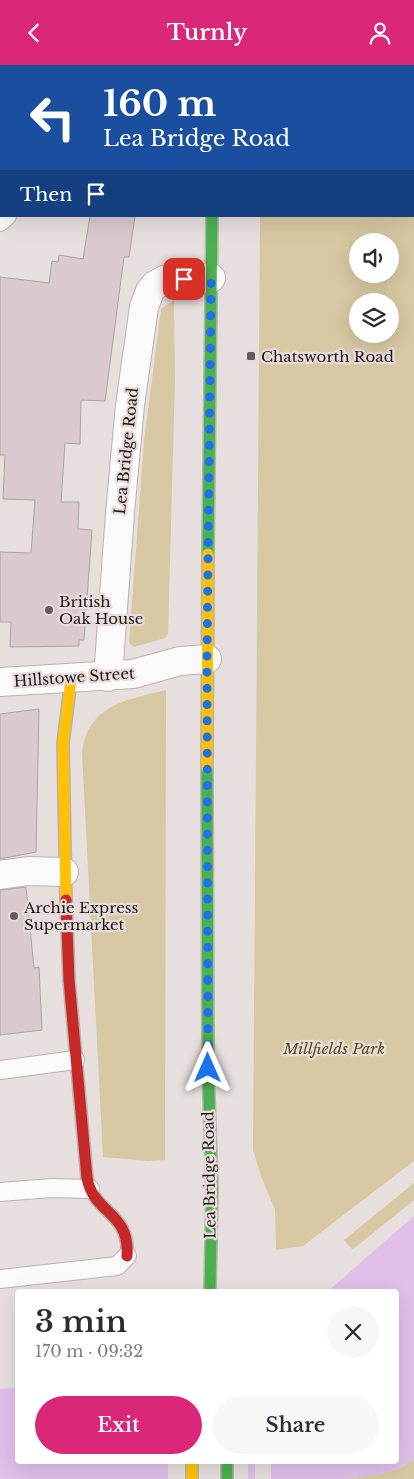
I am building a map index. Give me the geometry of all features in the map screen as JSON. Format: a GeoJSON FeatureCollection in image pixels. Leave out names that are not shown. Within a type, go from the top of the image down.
{"type":"FeatureCollection","features":[{"type":"Feature","properties":{"kind":"main road","name":"Lea Bridge Road"},"geometry":{"type":"LineString","coordinates":[[210,1289],[212,1189],[208,1068],[207,659],[212,217]]}},
{"type":"Feature","properties":{"kind":"main road"},"geometry":{"type":"LineString","coordinates":[[71,680],[63,743],[64,872],[69,980],[85,1166],[90,1189],[104,1208],[126,1229],[129,1236],[127,1256]]}},
{"type":"Feature","properties":{"kind":"main road"},"geometry":{"type":"LineString","coordinates":[[192,1464],[192,1479]]}},
{"type":"Feature","properties":{"kind":"main road"},"geometry":{"type":"LineString","coordinates":[[227,1464],[227,1479]]}},
{"type":"Feature","properties":{"kind":"street","name":"Lea Bridge Road"},"geometry":{"type":"LineString","coordinates":[[108,677],[130,405],[144,307],[150,291],[164,281],[211,278]]}},
{"type":"Feature","properties":{"kind":"street","name":"Hillstowe Street"},"geometry":{"type":"LineString","coordinates":[[0,682],[71,680],[133,675],[180,661],[207,659]]}},
{"type":"Feature","properties":{"kind":"street"},"geometry":{"type":"LineString","coordinates":[[0,875],[28,871],[64,872]]}},
{"type":"Feature","properties":{"kind":"lane"},"geometry":{"type":"LineString","coordinates":[[0,1070],[75,1060]]}},
{"type":"Feature","properties":{"kind":"lane"},"geometry":{"type":"LineString","coordinates":[[0,1192],[52,1188],[90,1189]]}},
{"type":"Feature","properties":{"kind":"lane"},"geometry":{"type":"LineString","coordinates":[[0,1279],[117,1266],[127,1256]]}},
{"type":"Feature","properties":{"kind":"green space","name":"Millfields Park"},"geometry":{"type":"Polygon","coordinates":[[[260,217],[414,217],[414,1161],[303,1246],[276,1250],[275,1210],[253,1150],[260,217]]]}},
{"type":"Feature","properties":{"kind":"green space"},"geometry":{"type":"Polygon","coordinates":[[[174,300],[175,379],[168,634],[165,638],[134,647],[129,643],[144,441],[161,309],[174,300]]]}},
{"type":"Feature","properties":{"kind":"green space"},"geometry":{"type":"Polygon","coordinates":[[[166,690],[165,1160],[148,1161],[103,1157],[82,753],[92,724],[101,714],[124,701],[166,690]]]}},
{"type":"Feature","properties":{"kind":"green space"},"geometry":{"type":"Polygon","coordinates":[[[414,1183],[414,1200],[352,1249],[344,1240],[414,1183]]]}},
{"type":"Feature","properties":{"kind":"green space"},"geometry":{"type":"Polygon","coordinates":[[[414,1458],[414,1479],[346,1479],[392,1471],[408,1464],[414,1458]]]}},
{"type":"Feature","properties":{"kind":"shaded area"},"geometry":{"type":"Polygon","coordinates":[[[414,1216],[414,1458],[408,1464],[392,1471],[346,1479],[0,1479],[0,1389],[15,1388],[15,1464],[399,1464],[399,1289],[330,1289],[414,1216]]]}},
{"type":"Feature","properties":{"kind":"pier"},"geometry":{"type":"Polygon","coordinates":[[[168,1464],[248,1464],[248,1479],[168,1479],[168,1464]]]}},
{"type":"Feature","properties":{"kind":"pier"},"geometry":{"type":"Polygon","coordinates":[[[255,1464],[271,1464],[271,1479],[255,1479],[255,1464]]]}},
{"type":"Feature","properties":{"kind":"building"},"geometry":{"type":"Polygon","coordinates":[[[90,217],[135,217],[129,257],[124,257],[105,401],[81,400],[80,444],[65,443],[61,502],[79,502],[78,529],[92,530],[84,640],[79,640],[79,646],[10,647],[11,622],[0,622],[0,552],[31,553],[35,500],[3,499],[5,455],[0,455],[0,277],[49,283],[52,261],[58,262],[59,255],[83,259],[90,217]]]}},
{"type":"Feature","properties":{"kind":"building"},"geometry":{"type":"Polygon","coordinates":[[[39,709],[36,852],[0,859],[0,714],[39,709]]]}},
{"type":"Feature","properties":{"kind":"building"},"geometry":{"type":"Polygon","coordinates":[[[26,887],[34,968],[39,967],[42,1030],[0,1035],[0,890],[26,887]]]}},
{"type":"Feature","properties":{"kind":"traffic: fast"},"geometry":{"type":"LineString","coordinates":[[208,554],[212,217]]}},
{"type":"Feature","properties":{"kind":"traffic: fast"},"geometry":{"type":"LineString","coordinates":[[207,768],[208,1068],[212,1189],[210,1289]]}},
{"type":"Feature","properties":{"kind":"traffic: fast"},"geometry":{"type":"LineString","coordinates":[[227,1464],[227,1479]]}},
{"type":"Feature","properties":{"kind":"traffic: slow"},"geometry":{"type":"LineString","coordinates":[[207,768],[208,554]]}},
{"type":"Feature","properties":{"kind":"traffic: slow"},"geometry":{"type":"LineString","coordinates":[[66,900],[63,743],[71,680]]}},
{"type":"Feature","properties":{"kind":"traffic: slow"},"geometry":{"type":"LineString","coordinates":[[192,1464],[192,1479]]}},
{"type":"Feature","properties":{"kind":"traffic: jam"},"geometry":{"type":"LineString","coordinates":[[66,900],[69,980],[87,1178],[91,1190],[97,1199],[118,1221],[123,1230],[127,1256]]}},
{"type":"Feature","properties":{"kind":"place","name":"Chatsworth Road"},"geometry":{"type":"Point","coordinates":[251,356]}},
{"type":"Feature","properties":{"kind":"place","name":"British Oak House"},"geometry":{"type":"Point","coordinates":[49,610]}},
{"type":"Feature","properties":{"kind":"place","name":"Archie Express Supermarket"},"geometry":{"type":"Point","coordinates":[14,916]}},
{"type":"Feature","properties":{"kind":"route"},"geometry":{"type":"LineString","coordinates":[[184,279],[211,278],[207,659],[208,1068]]}}]}
